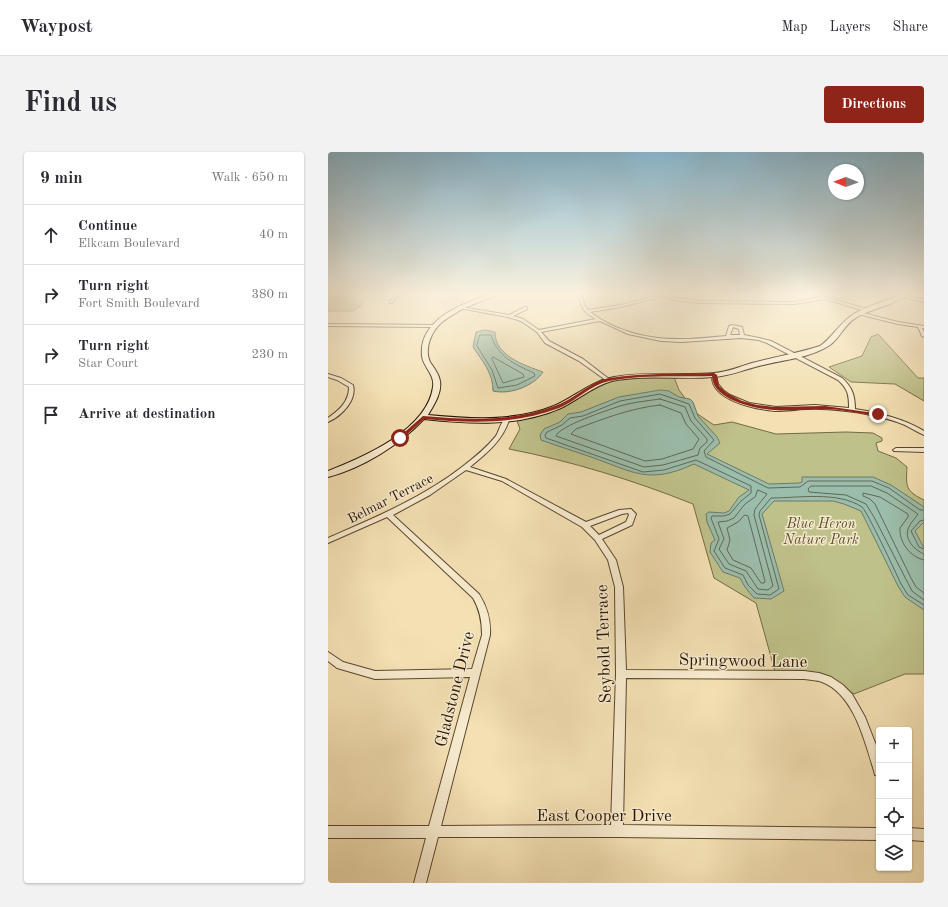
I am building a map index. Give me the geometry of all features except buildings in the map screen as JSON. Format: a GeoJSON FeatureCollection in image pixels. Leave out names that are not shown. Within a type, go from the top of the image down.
{"type":"FeatureCollection","features":[{"type":"Feature","properties":{"kind":"street"},"geometry":{"type":"LineString","coordinates":[[328,474],[371,454],[400,438],[423,417],[434,399],[437,385],[436,376],[426,361],[425,354],[425,344],[434,328]]}},
{"type":"Feature","properties":{"kind":"street"},"geometry":{"type":"LineString","coordinates":[[534,328],[547,342],[581,360],[607,380]]}},
{"type":"Feature","properties":{"kind":"street"},"geometry":{"type":"LineString","coordinates":[[538,331],[554,328]]}},
{"type":"Feature","properties":{"kind":"street"},"geometry":{"type":"LineString","coordinates":[[617,328],[629,334],[652,339],[692,340],[728,335],[760,338],[796,355],[840,379],[849,386],[852,393],[852,410]]}},
{"type":"Feature","properties":{"kind":"street"},"geometry":{"type":"LineString","coordinates":[[728,335],[730,328]]}},
{"type":"Feature","properties":{"kind":"street"},"geometry":{"type":"LineString","coordinates":[[741,328],[742,336]]}},
{"type":"Feature","properties":{"kind":"street"},"geometry":{"type":"LineString","coordinates":[[423,417],[463,421],[506,420],[557,407],[575,398],[591,387],[607,380],[641,376],[714,375],[796,355],[826,345],[841,328]]}},
{"type":"Feature","properties":{"kind":"street"},"geometry":{"type":"LineString","coordinates":[[714,375],[714,380],[717,386],[725,394],[741,402],[774,409],[825,407],[852,410],[896,419],[911,425],[924,433]]}},
{"type":"Feature","properties":{"kind":"street"},"geometry":{"type":"LineString","coordinates":[[328,376],[346,382],[351,386],[352,392],[351,397],[344,407],[328,420]]}},
{"type":"Feature","properties":{"kind":"street","name":"Belmar Terrace"},"geometry":{"type":"LineString","coordinates":[[328,542],[389,515],[436,490],[466,468],[492,444],[505,428],[506,420]]}},
{"type":"Feature","properties":{"kind":"street"},"geometry":{"type":"LineString","coordinates":[[896,450],[924,450]]}},
{"type":"Feature","properties":{"kind":"street","name":"Seybold Terrace"},"geometry":{"type":"LineString","coordinates":[[466,468],[504,480],[585,525],[598,538],[612,560],[619,587],[621,674],[617,832]]}},
{"type":"Feature","properties":{"kind":"street"},"geometry":{"type":"LineString","coordinates":[[585,525],[621,512],[629,511],[633,514],[629,523],[598,538]]}},
{"type":"Feature","properties":{"kind":"street","name":"Gladstone Drive"},"geometry":{"type":"LineString","coordinates":[[389,515],[476,596],[483,606],[487,618],[486,635],[420,883]]}},
{"type":"Feature","properties":{"kind":"street"},"geometry":{"type":"LineString","coordinates":[[328,656],[340,665],[375,675],[475,673]]}},
{"type":"Feature","properties":{"kind":"street","name":"Springwood Lane"},"geometry":{"type":"LineString","coordinates":[[621,674],[804,675],[826,679],[838,687],[859,711],[876,763]]}},
{"type":"Feature","properties":{"kind":"street","name":"East Cooper Drive"},"geometry":{"type":"LineString","coordinates":[[328,832],[434,831],[876,834]]}},
{"type":"Feature","properties":{"kind":"street"},"geometry":{"type":"LineString","coordinates":[[912,834],[924,834]]}},
{"type":"Feature","properties":{"kind":"green space"},"geometry":{"type":"Polygon","coordinates":[[[878,334],[918,378],[924,378],[924,401],[895,384],[851,382],[829,367],[862,356],[871,337],[878,334]]]}},
{"type":"Feature","properties":{"kind":"green space","name":"Blue Heron Nature Park"},"geometry":{"type":"Polygon","coordinates":[[[674,377],[679,390],[696,413],[714,425],[732,422],[776,434],[846,432],[873,433],[882,438],[882,441],[876,443],[878,451],[896,458],[907,467],[907,483],[910,491],[924,500],[924,674],[905,674],[854,694],[826,676],[776,675],[756,603],[714,578],[693,504],[602,472],[555,459],[509,449],[520,429],[517,421],[564,407],[591,389],[617,379],[674,377]]]}},
{"type":"Feature","properties":{"kind":"water"},"geometry":{"type":"Polygon","coordinates":[[[485,330],[495,332],[496,340],[505,353],[519,363],[543,372],[534,381],[521,388],[507,392],[493,391],[493,385],[489,373],[473,347],[476,332],[485,330]]]}},
{"type":"Feature","properties":{"kind":"water"},"geometry":{"type":"Polygon","coordinates":[[[660,390],[669,391],[679,397],[690,399],[693,402],[698,416],[717,437],[720,443],[707,454],[769,484],[799,483],[802,482],[802,477],[873,477],[891,485],[924,507],[924,522],[915,531],[924,548],[924,610],[905,597],[898,586],[861,511],[833,501],[774,501],[762,514],[784,591],[771,599],[754,598],[740,578],[723,572],[710,552],[711,543],[715,540],[707,522],[706,514],[709,512],[724,513],[729,511],[739,497],[749,490],[694,464],[665,474],[641,474],[541,440],[540,435],[544,429],[560,422],[568,414],[581,412],[619,397],[660,390]]]}},
{"type":"Feature","properties":{"kind":"route"},"geometry":{"type":"LineString","coordinates":[[400,438],[423,417],[443,420],[487,422],[521,418],[557,407],[575,398],[591,387],[607,380],[641,376],[714,375],[714,380],[717,386],[725,394],[741,402],[756,406],[774,409],[825,407],[878,414]]}}]}
